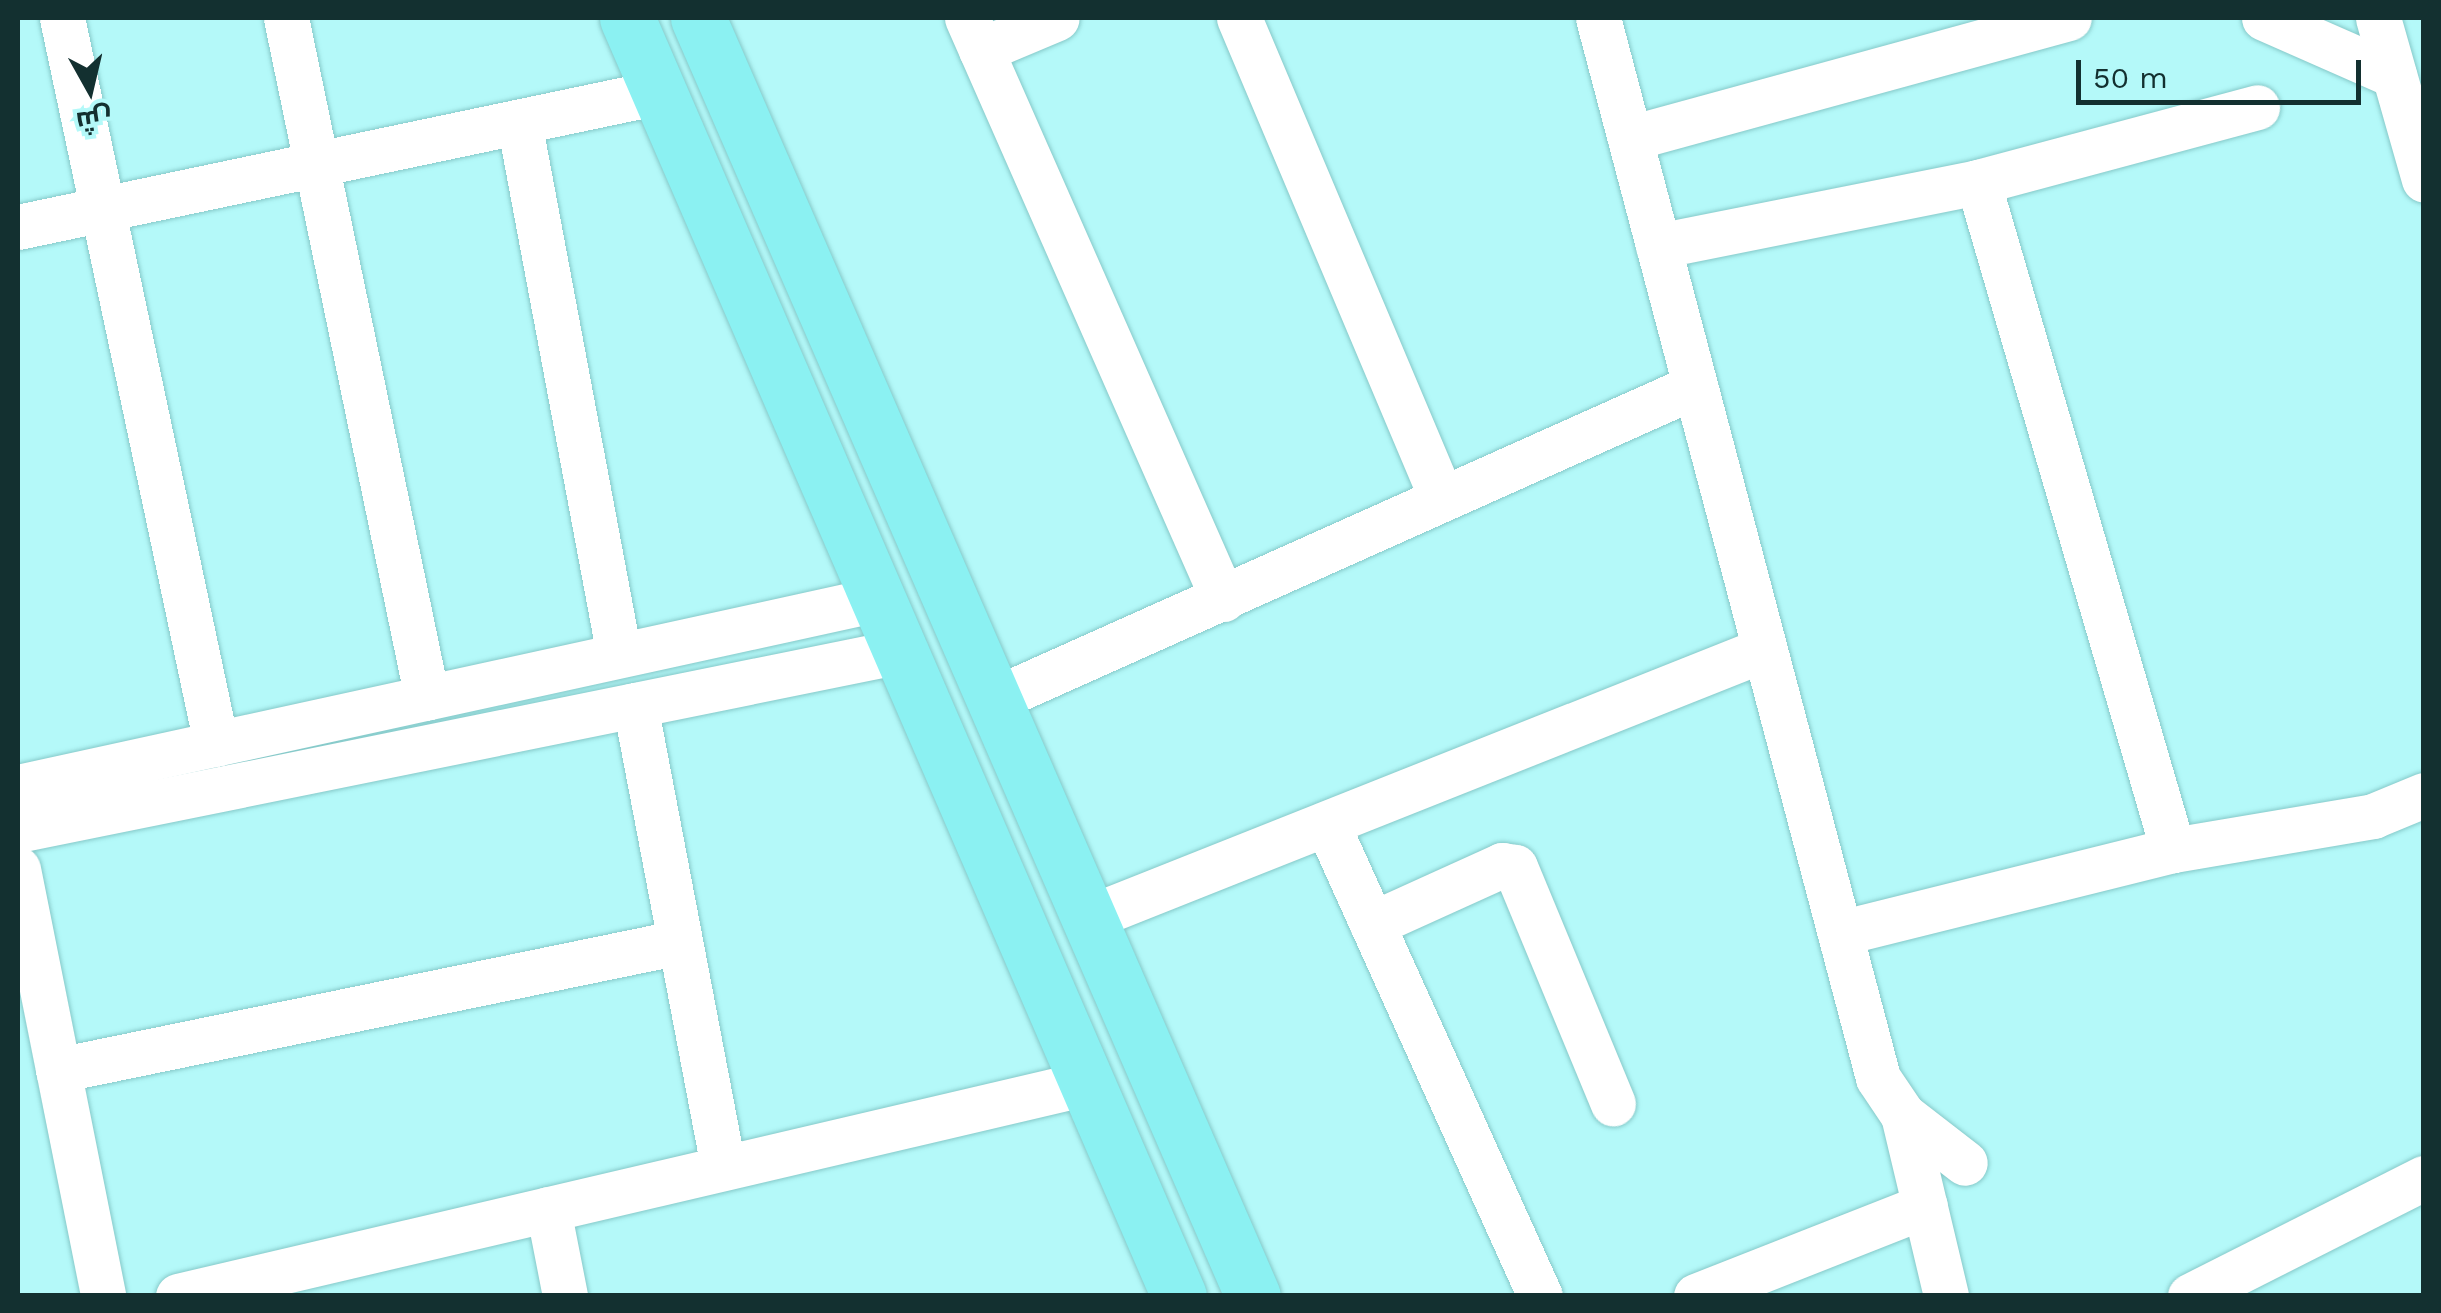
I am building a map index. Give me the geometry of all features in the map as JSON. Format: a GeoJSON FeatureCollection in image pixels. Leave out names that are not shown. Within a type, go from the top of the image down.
{"type":"FeatureCollection","features":[{"type":"Feature","properties":{"kind":"main road"},"geometry":{"type":"LineString","coordinates":[[627,18],[1179,1296]]}},
{"type":"Feature","properties":{"kind":"main road"},"geometry":{"type":"LineString","coordinates":[[698,18],[1253,1296]]}},
{"type":"Feature","properties":{"kind":"street"},"geometry":{"type":"LineString","coordinates":[[62,18],[216,744]]}},
{"type":"Feature","properties":{"kind":"street"},"geometry":{"type":"LineString","coordinates":[[286,18],[427,698]]}},
{"type":"Feature","properties":{"kind":"street"},"geometry":{"type":"LineString","coordinates":[[1057,18],[974,34],[1223,599]]}},
{"type":"Feature","properties":{"kind":"street"},"geometry":{"type":"LineString","coordinates":[[1239,18],[1442,499]]}},
{"type":"Feature","properties":{"kind":"street"},"geometry":{"type":"LineString","coordinates":[[1598,18],[1878,1078],[1902,1115],[1946,1296]]}},
{"type":"Feature","properties":{"kind":"street"},"geometry":{"type":"LineString","coordinates":[[1630,138],[2069,18]]}},
{"type":"Feature","properties":{"kind":"street"},"geometry":{"type":"LineString","coordinates":[[2264,18],[2394,75]]}},
{"type":"Feature","properties":{"kind":"street"},"geometry":{"type":"LineString","coordinates":[[2378,18],[2424,180]]}},
{"type":"Feature","properties":{"kind":"street"},"geometry":{"type":"LineString","coordinates":[[18,227],[660,92]]}},
{"type":"Feature","properties":{"kind":"street"},"geometry":{"type":"LineString","coordinates":[[1658,246],[1978,182],[2257,107]]}},
{"type":"Feature","properties":{"kind":"street"},"geometry":{"type":"LineString","coordinates":[[520,122],[620,656]]}},
{"type":"Feature","properties":{"kind":"street"},"geometry":{"type":"LineString","coordinates":[[1978,182],[2173,850]]}},
{"type":"Feature","properties":{"kind":"street"},"geometry":{"type":"LineString","coordinates":[[993,700],[1695,386]]}},
{"type":"Feature","properties":{"kind":"street"},"geometry":{"type":"LineString","coordinates":[[18,787],[878,599]]}},
{"type":"Feature","properties":{"kind":"street"},"geometry":{"type":"LineString","coordinates":[[1088,918],[1765,649]]}},
{"type":"Feature","properties":{"kind":"street"},"geometry":{"type":"LineString","coordinates":[[18,830],[901,652]]}},
{"type":"Feature","properties":{"kind":"street"},"geometry":{"type":"LineString","coordinates":[[635,706],[723,1168]]}},
{"type":"Feature","properties":{"kind":"street"},"geometry":{"type":"LineString","coordinates":[[1840,933],[2173,850],[2373,816],[2424,795]]}},
{"type":"Feature","properties":{"kind":"street"},"geometry":{"type":"LineString","coordinates":[[2373,816],[2424,819]]}},
{"type":"Feature","properties":{"kind":"street"},"geometry":{"type":"LineString","coordinates":[[1327,824],[1540,1296]]}},
{"type":"Feature","properties":{"kind":"street"},"geometry":{"type":"LineString","coordinates":[[1372,924],[1502,865],[1515,866],[1613,1104]]}},
{"type":"Feature","properties":{"kind":"street"},"geometry":{"type":"LineString","coordinates":[[18,869],[103,1296]]}},
{"type":"Feature","properties":{"kind":"street"},"geometry":{"type":"LineString","coordinates":[[58,1070],[680,942]]}},
{"type":"Feature","properties":{"kind":"street"},"geometry":{"type":"LineString","coordinates":[[178,1296],[308,1281],[548,1210],[1088,1083]]}},
{"type":"Feature","properties":{"kind":"street"},"geometry":{"type":"LineString","coordinates":[[1902,1115],[1965,1162]]}},
{"type":"Feature","properties":{"kind":"street"},"geometry":{"type":"LineString","coordinates":[[2190,1296],[2424,1178]]}},
{"type":"Feature","properties":{"kind":"street"},"geometry":{"type":"LineString","coordinates":[[1696,1296],[1924,1206]]}},
{"type":"Feature","properties":{"kind":"street"},"geometry":{"type":"LineString","coordinates":[[548,1210],[565,1296]]}}]}
